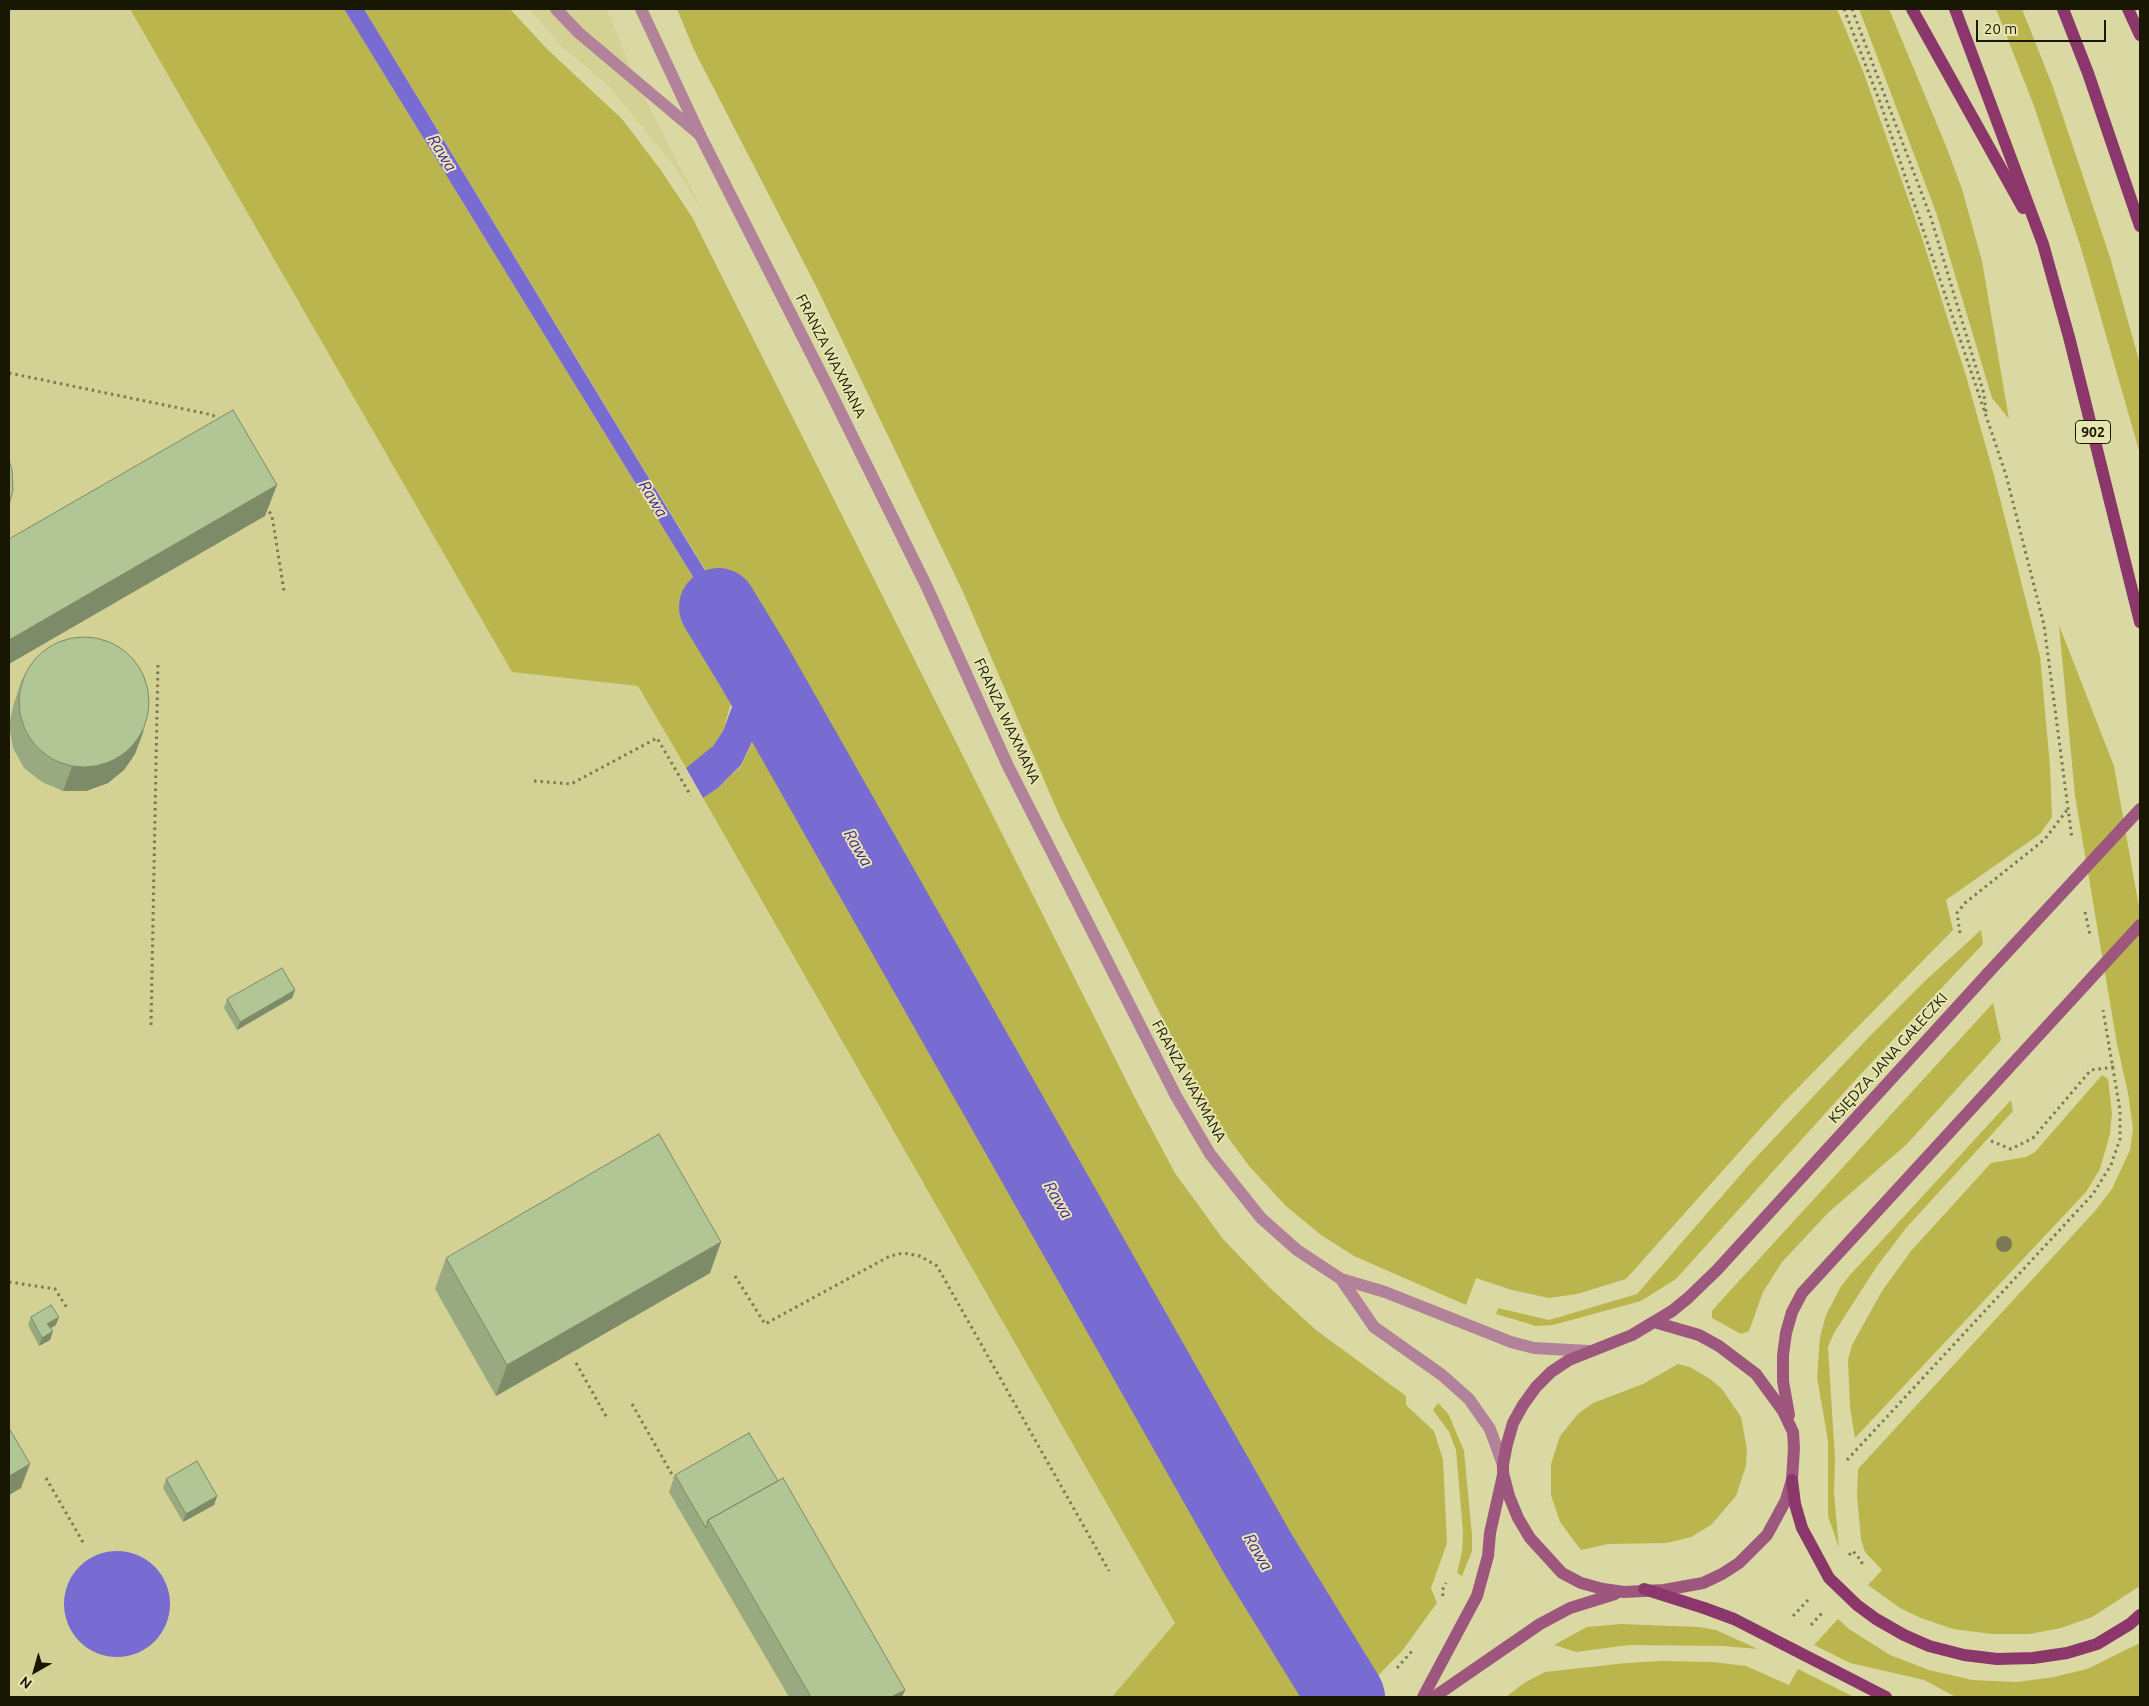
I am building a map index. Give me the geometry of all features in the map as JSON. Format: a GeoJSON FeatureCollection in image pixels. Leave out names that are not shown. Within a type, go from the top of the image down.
{"type":"FeatureCollection","features":[{"type":"Feature","properties":{"kind":"main road"},"geometry":{"type":"LineString","coordinates":[[1912,9],[2043,244]]}},
{"type":"Feature","properties":{"kind":"main road","name":"902"},"geometry":{"type":"LineString","coordinates":[[1955,9],[2043,244],[2069,337],[2140,622]]}},
{"type":"Feature","properties":{"kind":"main road"},"geometry":{"type":"LineString","coordinates":[[2063,9],[2088,73],[2140,226]]}},
{"type":"Feature","properties":{"kind":"main road"},"geometry":{"type":"LineString","coordinates":[[2128,9],[2140,35]]}},
{"type":"Feature","properties":{"kind":"main road"},"geometry":{"type":"LineString","coordinates":[[1792,1480],[1795,1504],[1802,1528],[1829,1578],[1857,1605],[1876,1619],[1904,1635],[1929,1646],[1964,1655],[1997,1659],[2033,1658],[2067,1653],[2097,1644],[2130,1624],[2140,1615]]}},
{"type":"Feature","properties":{"kind":"main road"},"geometry":{"type":"LineString","coordinates":[[1644,1589],[1704,1608],[1734,1620],[1886,1697]]}},
{"type":"Feature","properties":{"kind":"street"},"geometry":{"type":"LineString","coordinates":[[556,9],[579,33],[700,135]]}},
{"type":"Feature","properties":{"kind":"street","name":"FRANZA WAXMANA"},"geometry":{"type":"LineString","coordinates":[[641,9],[700,135],[926,585],[1008,766],[1176,1096],[1214,1160],[1261,1218],[1297,1250],[1341,1280],[1385,1292],[1511,1342],[1534,1348],[1589,1351]]}},
{"type":"Feature","properties":{"kind":"street","name":"KSIĘDZA JANA GAŁECZKI"},"geometry":{"type":"LineString","coordinates":[[1503,1469],[1513,1423],[1536,1387],[1551,1372],[1569,1360],[1632,1335],[1654,1322],[1688,1298],[1703,1284],[1988,972],[2140,809]]}},
{"type":"Feature","properties":{"kind":"street"},"geometry":{"type":"LineString","coordinates":[[1434,1697],[1558,1614],[1581,1604],[1624,1592],[1644,1589],[1670,1589],[1703,1582],[1739,1563],[1768,1535],[1786,1500],[1792,1480],[1793,1432],[1783,1381],[1783,1355],[1788,1326],[1802,1293],[2140,924]]}},
{"type":"Feature","properties":{"kind":"street","name":"FRANZA WAXMANA"},"geometry":{"type":"LineString","coordinates":[[1341,1280],[1374,1327],[1442,1375],[1469,1399],[1490,1429],[1503,1469]]}},
{"type":"Feature","properties":{"kind":"street"},"geometry":{"type":"LineString","coordinates":[[1654,1322],[1699,1335],[1738,1359],[1756,1374],[1770,1392],[1783,1411],[1793,1432]]}},
{"type":"Feature","properties":{"kind":"street"},"geometry":{"type":"LineString","coordinates":[[1503,1469],[1518,1518],[1530,1538],[1562,1573],[1581,1583],[1624,1592]]}},
{"type":"Feature","properties":{"kind":"street"},"geometry":{"type":"LineString","coordinates":[[1423,1697],[1477,1596],[1488,1556],[1490,1533],[1503,1469]]}},
{"type":"Feature","properties":{"kind":"path"},"geometry":{"type":"LineString","coordinates":[[1844,9],[1875,88],[2006,475],[2044,625],[2067,810],[2074,848]]}},
{"type":"Feature","properties":{"kind":"path"},"geometry":{"type":"LineString","coordinates":[[1852,9],[1931,218],[1984,394],[1986,418]]}},
{"type":"Feature","properties":{"kind":"path"},"geometry":{"type":"LineString","coordinates":[[9,372],[213,415],[222,432]]}},
{"type":"Feature","properties":{"kind":"path"},"geometry":{"type":"LineString","coordinates":[[262,499],[272,516],[284,591]]}},
{"type":"Feature","properties":{"kind":"path"},"geometry":{"type":"LineString","coordinates":[[151,1025],[158,661]]}},
{"type":"Feature","properties":{"kind":"path"},"geometry":{"type":"LineString","coordinates":[[534,781],[571,784],[657,738],[690,796]]}},
{"type":"Feature","properties":{"kind":"path"},"geometry":{"type":"LineString","coordinates":[[1960,933],[1957,913],[1965,903],[2045,838],[2067,810]]}},
{"type":"Feature","properties":{"kind":"path"},"geometry":{"type":"LineString","coordinates":[[2084,905],[2091,943]]}},
{"type":"Feature","properties":{"kind":"path"},"geometry":{"type":"LineString","coordinates":[[1847,1460],[2094,1194],[2111,1165],[2120,1139],[2120,1110],[2102,1000]]}},
{"type":"Feature","properties":{"kind":"path"},"geometry":{"type":"LineString","coordinates":[[1991,1141],[2011,1149],[2033,1138],[2091,1070],[2114,1067]]}},
{"type":"Feature","properties":{"kind":"path"},"geometry":{"type":"LineString","coordinates":[[735,1276],[765,1324],[890,1256],[904,1253],[920,1256],[937,1266],[1109,1570]]}},
{"type":"Feature","properties":{"kind":"path"},"geometry":{"type":"LineString","coordinates":[[9,1282],[56,1289],[67,1308]]}},
{"type":"Feature","properties":{"kind":"path"},"geometry":{"type":"LineString","coordinates":[[576,1363],[607,1418]]}},
{"type":"Feature","properties":{"kind":"path"},"geometry":{"type":"LineString","coordinates":[[632,1404],[674,1478]]}},
{"type":"Feature","properties":{"kind":"path"},"geometry":{"type":"LineString","coordinates":[[46,1478],[84,1544]]}},
{"type":"Feature","properties":{"kind":"path"},"geometry":{"type":"LineString","coordinates":[[1788,1622],[1811,1596]]}},
{"type":"Feature","properties":{"kind":"shaded area"},"geometry":{"type":"Polygon","coordinates":[[[9,9],[130,9],[512,672],[638,686],[1175,1624],[1112,1697],[9,1697],[9,9]]]}},
{"type":"Feature","properties":{"kind":"shaded area"},"geometry":{"type":"Polygon","coordinates":[[[130,9],[344,9],[727,632],[719,638],[737,683],[723,731],[713,746],[686,768],[638,686],[512,672],[130,9]]]}},
{"type":"Feature","properties":{"kind":"shaded area"},"geometry":{"type":"Polygon","coordinates":[[[364,9],[510,9],[546,48],[622,119],[660,169],[692,217],[1135,1098],[1175,1173],[1223,1239],[1270,1288],[1316,1330],[1406,1396],[1406,1405],[1434,1431],[1443,1460],[1447,1543],[1431,1588],[1437,1603],[1402,1651],[1366,1688],[1319,1620],[1065,1202],[833,784],[740,627],[364,9]]]}},
{"type":"Feature","properties":{"kind":"shaded area"},"geometry":{"type":"Polygon","coordinates":[[[529,9],[607,9],[635,79],[703,212],[674,166],[608,85],[561,46],[529,9]]]}},
{"type":"Feature","properties":{"kind":"shaded area"},"geometry":{"type":"Polygon","coordinates":[[[677,9],[1837,9],[1863,71],[1921,235],[1966,376],[1995,479],[2040,656],[2050,766],[2052,817],[2040,834],[1946,900],[1953,930],[1783,1103],[1626,1279],[1577,1294],[1549,1298],[1512,1290],[1476,1278],[1466,1305],[1354,1256],[1321,1235],[1286,1206],[1249,1166],[1229,1139],[1202,1096],[1060,817],[963,592],[818,290],[694,50],[677,9]]]}},
{"type":"Feature","properties":{"kind":"shaded area"},"geometry":{"type":"Polygon","coordinates":[[[1859,9],[1889,9],[1962,189],[1982,261],[2009,419],[1992,398],[1937,215],[1859,9]]]}},
{"type":"Feature","properties":{"kind":"shaded area"},"geometry":{"type":"Polygon","coordinates":[[[1996,9],[2022,9],[2053,87],[2110,257],[2140,364],[2140,454],[2081,248],[2034,106],[1996,9]]]}},
{"type":"Feature","properties":{"kind":"shaded area"},"geometry":{"type":"Polygon","coordinates":[[[2059,625],[2114,766],[2140,913],[2140,1586],[2092,1617],[2061,1628],[2030,1634],[1992,1634],[1953,1629],[1921,1618],[1900,1608],[1868,1585],[1882,1570],[1865,1552],[1861,1539],[1857,1496],[1858,1469],[2095,1211],[2112,1189],[2130,1150],[2133,1129],[2128,1093],[2117,1044],[2075,796],[2059,625]]]}},
{"type":"Feature","properties":{"kind":"shaded area"},"geometry":{"type":"Polygon","coordinates":[[[758,730],[787,754],[1027,1186],[1172,1434],[1322,1697],[1112,1697],[1175,1623],[703,798],[718,788],[741,766],[758,730]]]}},
{"type":"Feature","properties":{"kind":"shaded area"},"geometry":{"type":"Polygon","coordinates":[[[1981,930],[1983,944],[1858,1077],[1676,1279],[1641,1301],[1553,1325],[1536,1326],[1496,1314],[1498,1308],[1549,1320],[1637,1294],[1749,1165],[1870,1036],[1926,980],[1981,930]]]}},
{"type":"Feature","properties":{"kind":"shaded area"},"geometry":{"type":"Polygon","coordinates":[[[1993,1003],[2001,1040],[1907,1144],[1829,1212],[1782,1262],[1763,1292],[1749,1331],[1741,1334],[1712,1318],[1712,1311],[1718,1304],[1993,1003]]]}},
{"type":"Feature","properties":{"kind":"shaded area"},"geometry":{"type":"Polygon","coordinates":[[[2102,1075],[2108,1079],[2112,1113],[2110,1134],[2100,1169],[2086,1192],[1855,1438],[1850,1407],[1848,1360],[1852,1345],[1882,1291],[1911,1251],[1991,1163],[2026,1157],[2035,1152],[2102,1075]]]}},
{"type":"Feature","properties":{"kind":"shaded area"},"geometry":{"type":"Polygon","coordinates":[[[2011,1100],[2013,1111],[1907,1227],[1877,1266],[1834,1333],[1828,1347],[1835,1459],[1834,1493],[1839,1548],[1828,1516],[1828,1441],[1817,1377],[1820,1337],[1826,1315],[1840,1288],[1850,1275],[2011,1100]]]}},
{"type":"Feature","properties":{"kind":"shaded area"},"geometry":{"type":"Polygon","coordinates":[[[1678,1364],[1690,1367],[1722,1389],[1741,1417],[1747,1449],[1746,1466],[1736,1496],[1711,1525],[1691,1537],[1667,1543],[1608,1544],[1581,1550],[1560,1522],[1551,1495],[1551,1464],[1560,1436],[1578,1414],[1593,1403],[1643,1384],[1678,1364]]]}},
{"type":"Feature","properties":{"kind":"shaded area"},"geometry":{"type":"Polygon","coordinates":[[[1438,1403],[1449,1415],[1464,1451],[1472,1551],[1462,1576],[1457,1573],[1462,1552],[1463,1532],[1456,1450],[1449,1432],[1433,1410],[1438,1403]]]}},
{"type":"Feature","properties":{"kind":"shaded area"},"geometry":{"type":"Polygon","coordinates":[[[1838,1619],[1849,1629],[1890,1655],[1929,1670],[1972,1680],[2017,1682],[2054,1677],[2087,1669],[2140,1643],[2140,1697],[1956,1697],[1924,1680],[1850,1663],[1814,1645],[1838,1619]]]}},
{"type":"Feature","properties":{"kind":"shaded area"},"geometry":{"type":"Polygon","coordinates":[[[1620,1624],[1699,1627],[1716,1630],[1758,1649],[1723,1646],[1629,1645],[1576,1652],[1554,1645],[1587,1627],[1620,1624]]]}},
{"type":"Feature","properties":{"kind":"shaded area"},"geometry":{"type":"Polygon","coordinates":[[[1661,1661],[1713,1662],[1746,1666],[1789,1685],[1798,1669],[1854,1697],[1506,1697],[1524,1683],[1545,1672],[1661,1661]]]}},
{"type":"Feature","properties":{"kind":"water"},"geometry":{"type":"Polygon","coordinates":[[[344,9],[364,9],[777,689],[741,765],[718,788],[703,798],[686,768],[713,746],[723,731],[732,707],[737,683],[719,637],[727,632],[344,9]]]}},
{"type":"Feature","properties":{"kind":"water"},"geometry":{"type":"Polygon","coordinates":[[[117,1551],[137,1555],[154,1567],[166,1584],[170,1604],[166,1624],[154,1641],[137,1653],[117,1657],[97,1653],[80,1641],[68,1624],[64,1604],[68,1584],[80,1567],[97,1555],[117,1551]]]}},
{"type":"Feature","properties":{"kind":"building"},"geometry":{"type":"Polygon","coordinates":[[[233,410],[277,485],[9,640],[9,539],[233,410]]]}},
{"type":"Feature","properties":{"kind":"building"},"geometry":{"type":"Polygon","coordinates":[[[9,460],[12,470],[13,490],[9,505],[9,460]]]}},
{"type":"Feature","properties":{"kind":"building"},"geometry":{"type":"Polygon","coordinates":[[[84,637],[97,638],[109,642],[130,656],[144,677],[148,689],[148,715],[144,727],[130,748],[109,762],[97,766],[84,767],[71,766],[59,762],[38,748],[24,727],[20,715],[19,702],[20,689],[24,677],[38,656],[59,642],[71,638],[84,637]]]}},
{"type":"Feature","properties":{"kind":"building"},"geometry":{"type":"Polygon","coordinates":[[[282,968],[295,990],[240,1022],[227,999],[282,968]]]}},
{"type":"Feature","properties":{"kind":"building"},"geometry":{"type":"Polygon","coordinates":[[[659,1134],[721,1242],[507,1365],[446,1258],[659,1134]]]}},
{"type":"Feature","properties":{"kind":"building"},"geometry":{"type":"Polygon","coordinates":[[[51,1305],[59,1317],[47,1324],[53,1331],[42,1338],[31,1317],[51,1305]]]}},
{"type":"Feature","properties":{"kind":"building"},"geometry":{"type":"Polygon","coordinates":[[[9,1428],[30,1464],[9,1476],[9,1428]]]}},
{"type":"Feature","properties":{"kind":"building"},"geometry":{"type":"Polygon","coordinates":[[[749,1433],[778,1481],[708,1520],[706,1528],[675,1475],[749,1433]]]}},
{"type":"Feature","properties":{"kind":"building"},"geometry":{"type":"Polygon","coordinates":[[[197,1461],[217,1496],[186,1514],[166,1479],[197,1461]]]}},
{"type":"Feature","properties":{"kind":"building"},"geometry":{"type":"Polygon","coordinates":[[[783,1478],[905,1690],[891,1697],[811,1697],[708,1520],[783,1478]]]}},
{"type":"Feature","properties":{"kind":"waterway","name":"Rawa"},"geometry":{"type":"LineString","coordinates":[[718,607],[755,668],[1258,1554],[1346,1697]]}}]}
